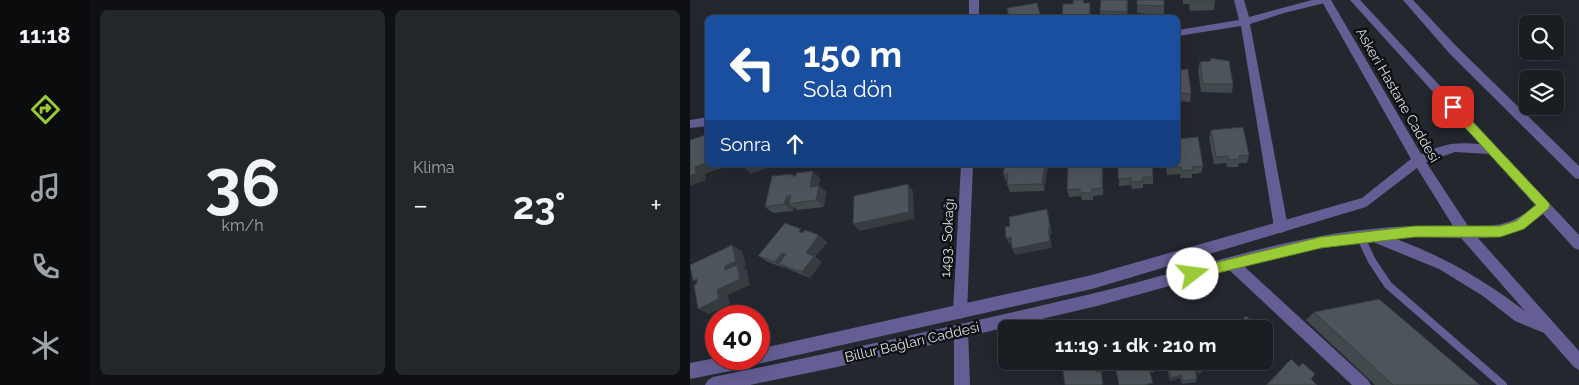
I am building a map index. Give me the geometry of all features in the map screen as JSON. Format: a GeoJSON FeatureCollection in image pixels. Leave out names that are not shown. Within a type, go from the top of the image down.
{"type":"FeatureCollection","features":[{"type":"Feature","properties":{"kind":"street"},"geometry":{"type":"LineString","coordinates":[[974,0],[974,15]]}},
{"type":"Feature","properties":{"kind":"street"},"geometry":{"type":"LineString","coordinates":[[1239,0],[1245,22],[1281,227]]}},
{"type":"Feature","properties":{"kind":"street"},"geometry":{"type":"LineString","coordinates":[[1180,33],[1245,22],[1282,10],[1326,0]]}},
{"type":"Feature","properties":{"kind":"street","name":"Askeri Hastane Caddesi"},"geometry":{"type":"LineString","coordinates":[[1326,0],[1418,160],[1463,230],[1579,362]]}},
{"type":"Feature","properties":{"kind":"street","name":"Askeri Hastane Caddesi"},"geometry":{"type":"LineString","coordinates":[[1355,0],[1579,244]]}},
{"type":"Feature","properties":{"kind":"street"},"geometry":{"type":"LineString","coordinates":[[1408,0],[1453,50],[1579,174]]}},
{"type":"Feature","properties":{"kind":"street"},"geometry":{"type":"LineString","coordinates":[[690,124],[705,122]]}},
{"type":"Feature","properties":{"kind":"street","name":"Billur Bağları Caddesi"},"geometry":{"type":"LineString","coordinates":[[770,355],[1092,282],[1366,202],[1418,160],[1444,149],[1455,147],[1491,149]]}},
{"type":"Feature","properties":{"kind":"street","name":"1493. Sokağı"},"geometry":{"type":"LineString","coordinates":[[960,312],[966,167]]}},
{"type":"Feature","properties":{"kind":"street","name":"Billur Bağları Caddesi"},"geometry":{"type":"LineString","coordinates":[[713,385],[837,359],[1097,299],[1231,263],[1321,242],[1415,231],[1463,230],[1488,232],[1511,230],[1527,220],[1544,205]]}},
{"type":"Feature","properties":{"kind":"street"},"geometry":{"type":"LineString","coordinates":[[1367,238],[1410,250],[1444,264],[1488,291],[1520,316],[1548,328]]}},
{"type":"Feature","properties":{"kind":"street"},"geometry":{"type":"LineString","coordinates":[[1231,263],[1363,385]]}},
{"type":"Feature","properties":{"kind":"street"},"geometry":{"type":"LineString","coordinates":[[961,330],[962,385]]}},
{"type":"Feature","properties":{"kind":"street"},"geometry":{"type":"LineString","coordinates":[[690,371],[705,368]]}},
{"type":"Feature","properties":{"kind":"lane"},"geometry":{"type":"LineString","coordinates":[[1367,238],[1365,250],[1379,273],[1400,296],[1504,385]]}},
{"type":"Feature","properties":{"kind":"building"},"geometry":{"type":"Polygon","coordinates":[[[1073,0],[1084,0],[1083,3],[1090,3],[1089,15],[1062,15],[1063,4],[1073,4],[1073,0]]]}},
{"type":"Feature","properties":{"kind":"building"},"geometry":{"type":"Polygon","coordinates":[[[1101,0],[1127,0],[1127,12],[1100,11],[1101,0]]]}},
{"type":"Feature","properties":{"kind":"building"},"geometry":{"type":"Polygon","coordinates":[[[1137,0],[1164,0],[1164,6],[1137,5],[1137,0]]]}},
{"type":"Feature","properties":{"kind":"building"},"geometry":{"type":"Polygon","coordinates":[[[1191,0],[1215,0],[1215,2],[1191,2],[1191,0]]]}},
{"type":"Feature","properties":{"kind":"building"},"geometry":{"type":"Polygon","coordinates":[[[1037,3],[1040,15],[1008,15],[1007,8],[1037,3]]]}},
{"type":"Feature","properties":{"kind":"building"},"geometry":{"type":"Polygon","coordinates":[[[1210,58],[1229,61],[1233,84],[1203,84],[1200,62],[1211,61],[1210,58]]]}},
{"type":"Feature","properties":{"kind":"building"},"geometry":{"type":"Polygon","coordinates":[[[1188,69],[1191,94],[1180,93],[1180,70],[1188,69]]]}},
{"type":"Feature","properties":{"kind":"building"},"geometry":{"type":"Polygon","coordinates":[[[1243,127],[1249,155],[1239,156],[1240,159],[1229,160],[1228,156],[1216,157],[1211,130],[1243,127]]]}},
{"type":"Feature","properties":{"kind":"building"},"geometry":{"type":"Polygon","coordinates":[[[705,135],[705,163],[695,167],[696,173],[690,176],[690,140],[705,135]]]}},
{"type":"Feature","properties":{"kind":"building"},"geometry":{"type":"Polygon","coordinates":[[[1198,137],[1203,166],[1192,167],[1193,170],[1182,171],[1181,167],[1168,168],[1180,167],[1180,139],[1198,137]]]}},
{"type":"Feature","properties":{"kind":"building"},"geometry":{"type":"Polygon","coordinates":[[[1005,167],[1045,167],[1042,184],[1007,185],[1008,174],[1003,174],[1005,167]]]}},
{"type":"Feature","properties":{"kind":"building"},"geometry":{"type":"Polygon","coordinates":[[[1068,167],[1102,167],[1102,188],[1092,189],[1092,193],[1080,193],[1080,189],[1067,190],[1068,167]]]}},
{"type":"Feature","properties":{"kind":"building"},"geometry":{"type":"Polygon","coordinates":[[[1118,167],[1152,167],[1153,177],[1143,177],[1143,181],[1132,182],[1131,178],[1118,179],[1118,167]]]}},
{"type":"Feature","properties":{"kind":"building"},"geometry":{"type":"Polygon","coordinates":[[[813,171],[810,187],[819,186],[816,200],[789,204],[791,195],[787,196],[784,204],[765,207],[772,176],[792,174],[791,176],[796,176],[796,173],[813,171]]]}},
{"type":"Feature","properties":{"kind":"building"},"geometry":{"type":"Polygon","coordinates":[[[908,184],[909,212],[853,224],[854,196],[908,184]]]}},
{"type":"Feature","properties":{"kind":"building"},"geometry":{"type":"Polygon","coordinates":[[[1047,209],[1050,241],[1012,249],[1011,237],[1006,238],[1005,227],[1010,226],[1009,217],[1047,209]]]}},
{"type":"Feature","properties":{"kind":"building"},"geometry":{"type":"Polygon","coordinates":[[[785,223],[801,229],[799,232],[803,233],[805,230],[819,235],[806,253],[814,256],[802,272],[779,264],[786,254],[782,253],[775,262],[758,256],[785,223]]]}},
{"type":"Feature","properties":{"kind":"building"},"geometry":{"type":"Polygon","coordinates":[[[732,245],[736,261],[725,266],[725,270],[737,265],[740,279],[717,290],[719,299],[698,309],[694,285],[697,283],[697,279],[693,281],[690,265],[732,245]]]}},
{"type":"Feature","properties":{"kind":"building"},"geometry":{"type":"Polygon","coordinates":[[[1379,299],[1480,385],[1393,385],[1314,312],[1379,299]]]}},
{"type":"Feature","properties":{"kind":"building"},"geometry":{"type":"Polygon","coordinates":[[[1246,316],[1251,320],[1242,320],[1246,316]]]}},
{"type":"Feature","properties":{"kind":"building"},"geometry":{"type":"Polygon","coordinates":[[[1291,359],[1299,367],[1303,363],[1315,374],[1311,379],[1317,385],[1267,385],[1291,359]]]}},
{"type":"Feature","properties":{"kind":"building"},"geometry":{"type":"Polygon","coordinates":[[[1063,370],[1101,371],[1103,384],[1101,385],[1065,385],[1063,370]]]}},
{"type":"Feature","properties":{"kind":"building"},"geometry":{"type":"Polygon","coordinates":[[[1116,370],[1154,370],[1154,372],[1150,372],[1153,383],[1145,385],[1119,385],[1116,370]]]}},
{"type":"Feature","properties":{"kind":"building"},"geometry":{"type":"Polygon","coordinates":[[[1169,370],[1203,370],[1195,372],[1197,379],[1183,381],[1181,375],[1171,378],[1169,370]]]}},
{"type":"Feature","properties":{"kind":"route"},"geometry":{"type":"LineString","coordinates":[[1193,274],[1321,242],[1415,231],[1463,230],[1488,232],[1511,230],[1520,226],[1544,205],[1453,107]]}}]}
